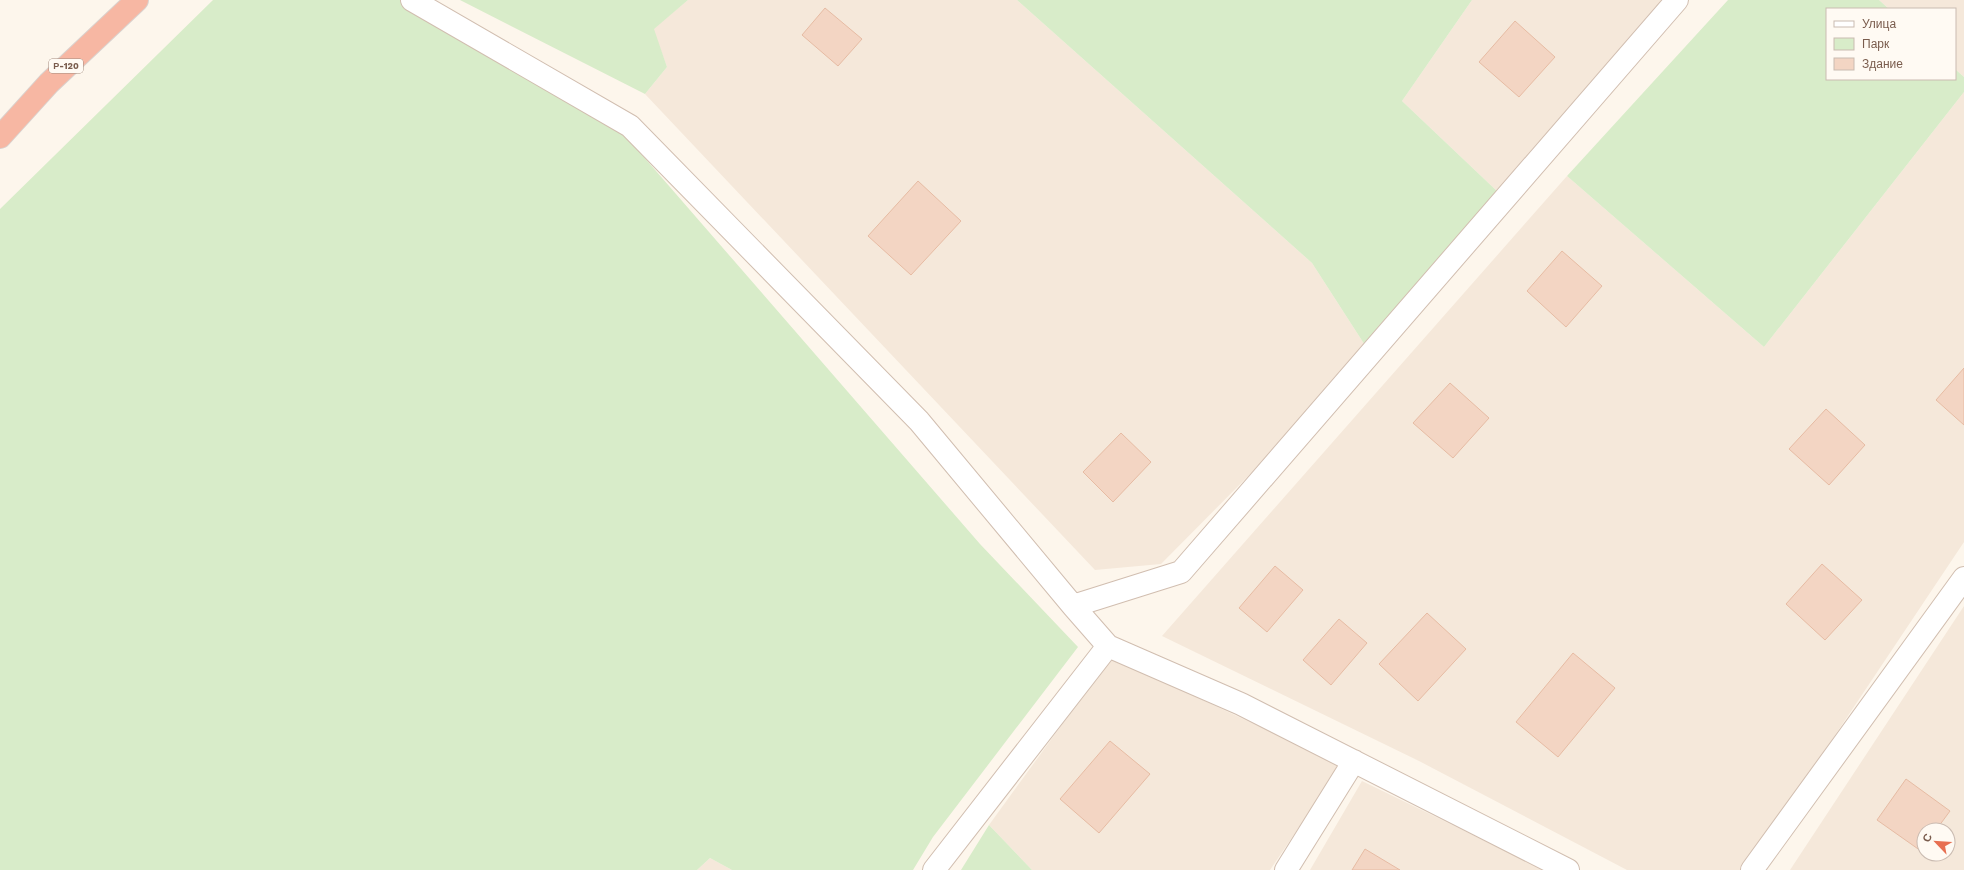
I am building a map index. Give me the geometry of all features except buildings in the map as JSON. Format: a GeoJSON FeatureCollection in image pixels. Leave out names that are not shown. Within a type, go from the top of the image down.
{"type":"FeatureCollection","features":[{"type":"Feature","properties":{"kind":"highway","name":"Р-120"},"geometry":{"type":"LineString","coordinates":[[0,137],[49,82],[137,0]]}},
{"type":"Feature","properties":{"kind":"street"},"geometry":{"type":"LineString","coordinates":[[412,0],[630,126],[919,421],[1108,646],[1241,704],[1568,870]]}},
{"type":"Feature","properties":{"kind":"street"},"geometry":{"type":"LineString","coordinates":[[1073,606],[1181,572],[1677,0]]}},
{"type":"Feature","properties":{"kind":"street"},"geometry":{"type":"LineString","coordinates":[[1752,870],[1964,578]]}},
{"type":"Feature","properties":{"kind":"street"},"geometry":{"type":"LineString","coordinates":[[934,870],[1108,646]]}},
{"type":"Feature","properties":{"kind":"street"},"geometry":{"type":"LineString","coordinates":[[1286,870],[1354,761]]}},
{"type":"Feature","properties":{"kind":"shaded area"},"geometry":{"type":"Polygon","coordinates":[[[688,0],[1017,0],[1312,263],[1370,353],[1161,564],[1095,570],[645,94],[667,67],[653,29],[688,0]]]}},
{"type":"Feature","properties":{"kind":"shaded area"},"geometry":{"type":"Polygon","coordinates":[[[1472,0],[1675,0],[1499,193],[1402,101],[1472,0]]]}},
{"type":"Feature","properties":{"kind":"shaded area"},"geometry":{"type":"Polygon","coordinates":[[[1879,0],[1964,0],[1964,77],[1956,70],[1956,8],[1888,8],[1879,0]]]}},
{"type":"Feature","properties":{"kind":"shaded area"},"geometry":{"type":"Polygon","coordinates":[[[1964,92],[1964,542],[1745,870],[1627,870],[1419,761],[1162,636],[1567,176],[1764,347],[1964,92]]]}},
{"type":"Feature","properties":{"kind":"shaded area"},"geometry":{"type":"Polygon","coordinates":[[[1964,606],[1964,870],[1790,870],[1964,606]]]}},
{"type":"Feature","properties":{"kind":"shaded area"},"geometry":{"type":"Polygon","coordinates":[[[1111,657],[1341,765],[1270,870],[1032,870],[989,825],[1111,657]]]}},
{"type":"Feature","properties":{"kind":"shaded area"},"geometry":{"type":"Polygon","coordinates":[[[1362,781],[1545,870],[1310,870],[1362,781]]]}},
{"type":"Feature","properties":{"kind":"shaded area"},"geometry":{"type":"Polygon","coordinates":[[[710,858],[732,870],[697,870],[710,858]]]}},
{"type":"Feature","properties":{"kind":"green space"},"geometry":{"type":"Polygon","coordinates":[[[213,0],[406,0],[623,133],[980,544],[1078,647],[933,837],[913,870],[732,870],[710,858],[697,870],[0,870],[0,209],[213,0]]]}},
{"type":"Feature","properties":{"kind":"green space"},"geometry":{"type":"Polygon","coordinates":[[[460,0],[688,0],[654,29],[667,67],[645,94],[460,0]]]}},
{"type":"Feature","properties":{"kind":"green space"},"geometry":{"type":"Polygon","coordinates":[[[1017,0],[1472,0],[1402,101],[1499,193],[1370,353],[1312,263],[1017,0]]]}},
{"type":"Feature","properties":{"kind":"green space"},"geometry":{"type":"Polygon","coordinates":[[[1728,0],[1879,0],[1888,8],[1826,8],[1826,80],[1956,80],[1956,70],[1964,77],[1964,92],[1764,347],[1567,176],[1728,0]]]}},
{"type":"Feature","properties":{"kind":"green space"},"geometry":{"type":"Polygon","coordinates":[[[989,825],[1032,870],[961,870],[989,825]]]}}]}
